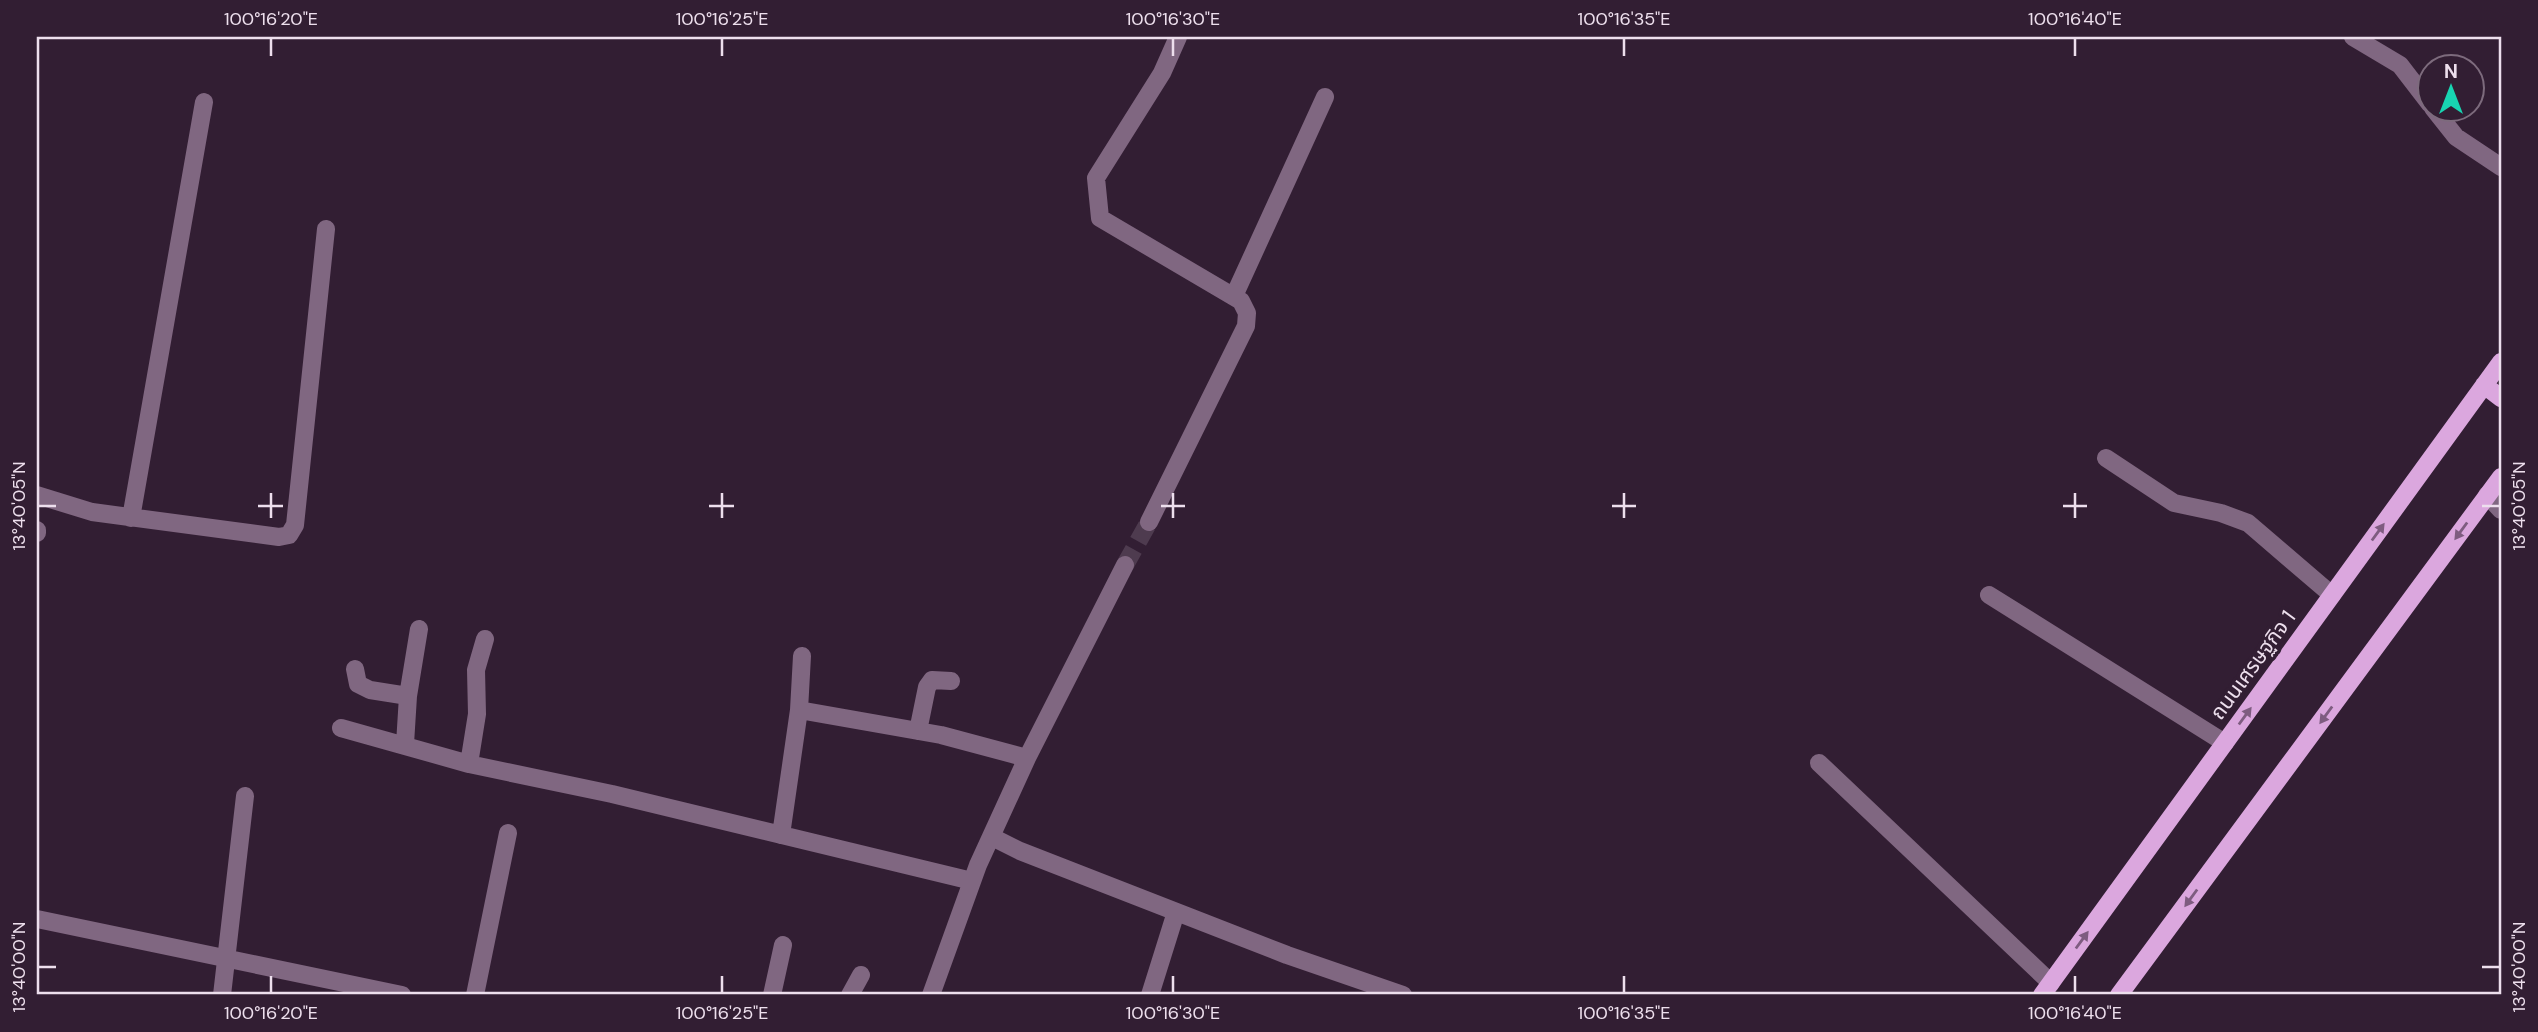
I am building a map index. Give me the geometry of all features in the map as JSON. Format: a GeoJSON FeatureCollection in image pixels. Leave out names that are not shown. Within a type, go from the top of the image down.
{"type":"FeatureCollection","features":[{"type":"Feature","properties":{"kind":"main road","name":"ถนนเศรษฐกิจ 1"},"geometry":{"type":"LineString","coordinates":[[2047,989],[2501,362]]}},
{"type":"Feature","properties":{"kind":"main road"},"geometry":{"type":"LineString","coordinates":[[2484,385],[2501,398]]}},
{"type":"Feature","properties":{"kind":"main road"},"geometry":{"type":"LineString","coordinates":[[2119,995],[2501,477]]}},
{"type":"Feature","properties":{"kind":"street"},"geometry":{"type":"LineString","coordinates":[[1149,522],[1246,326],[1247,313],[1241,301],[1234,296],[1100,218],[1096,178],[1162,74],[1178,37]]}},
{"type":"Feature","properties":{"kind":"street"},"geometry":{"type":"LineString","coordinates":[[2353,37],[2400,65],[2416,86]]}},
{"type":"Feature","properties":{"kind":"street"},"geometry":{"type":"LineString","coordinates":[[1234,296],[1325,97]]}},
{"type":"Feature","properties":{"kind":"street"},"geometry":{"type":"LineString","coordinates":[[131,518],[204,102]]}},
{"type":"Feature","properties":{"kind":"street"},"geometry":{"type":"LineString","coordinates":[[2444,122],[2456,137],[2501,167]]}},
{"type":"Feature","properties":{"kind":"street"},"geometry":{"type":"LineString","coordinates":[[37,495],[92,512],[279,537],[289,535],[295,525],[326,229]]}},
{"type":"Feature","properties":{"kind":"street"},"geometry":{"type":"LineString","coordinates":[[2106,458],[2174,503],[2238,517],[2248,523],[2332,595]]}},
{"type":"Feature","properties":{"kind":"street"},"geometry":{"type":"LineString","coordinates":[[2487,495],[2501,510]]}},
{"type":"Feature","properties":{"kind":"street"},"geometry":{"type":"LineString","coordinates":[[931,995],[972,881],[1027,758],[1125,565]]}},
{"type":"Feature","properties":{"kind":"street"},"geometry":{"type":"LineString","coordinates":[[1989,595],[2225,743]]}},
{"type":"Feature","properties":{"kind":"street"},"geometry":{"type":"LineString","coordinates":[[405,744],[408,696],[419,629]]}},
{"type":"Feature","properties":{"kind":"street"},"geometry":{"type":"LineString","coordinates":[[469,764],[477,714],[476,670],[485,639]]}},
{"type":"Feature","properties":{"kind":"street"},"geometry":{"type":"LineString","coordinates":[[781,835],[799,710],[802,656]]}},
{"type":"Feature","properties":{"kind":"street"},"geometry":{"type":"LineString","coordinates":[[355,669],[358,684],[370,690],[408,696]]}},
{"type":"Feature","properties":{"kind":"street"},"geometry":{"type":"LineString","coordinates":[[918,731],[927,687],[932,680],[951,681]]}},
{"type":"Feature","properties":{"kind":"street"},"geometry":{"type":"LineString","coordinates":[[799,710],[918,731],[1027,758]]}},
{"type":"Feature","properties":{"kind":"street"},"geometry":{"type":"LineString","coordinates":[[341,728],[469,764],[972,881]]}},
{"type":"Feature","properties":{"kind":"street"},"geometry":{"type":"LineString","coordinates":[[1819,763],[2047,989]]}},
{"type":"Feature","properties":{"kind":"street"},"geometry":{"type":"LineString","coordinates":[[222,995],[245,796]]}},
{"type":"Feature","properties":{"kind":"street"},"geometry":{"type":"LineString","coordinates":[[475,995],[508,833]]}},
{"type":"Feature","properties":{"kind":"street"},"geometry":{"type":"LineString","coordinates":[[992,837],[1176,912],[1403,995]]}},
{"type":"Feature","properties":{"kind":"street"},"geometry":{"type":"LineString","coordinates":[[1150,995],[1176,912]]}},
{"type":"Feature","properties":{"kind":"street"},"geometry":{"type":"LineString","coordinates":[[37,919],[402,995]]}},
{"type":"Feature","properties":{"kind":"street"},"geometry":{"type":"LineString","coordinates":[[772,995],[783,945]]}},
{"type":"Feature","properties":{"kind":"street"},"geometry":{"type":"LineString","coordinates":[[850,995],[861,975]]}},
{"type":"Feature","properties":{"kind":"tunnel"},"geometry":{"type":"LineString","coordinates":[[1125,565],[1149,522]]}}]}
